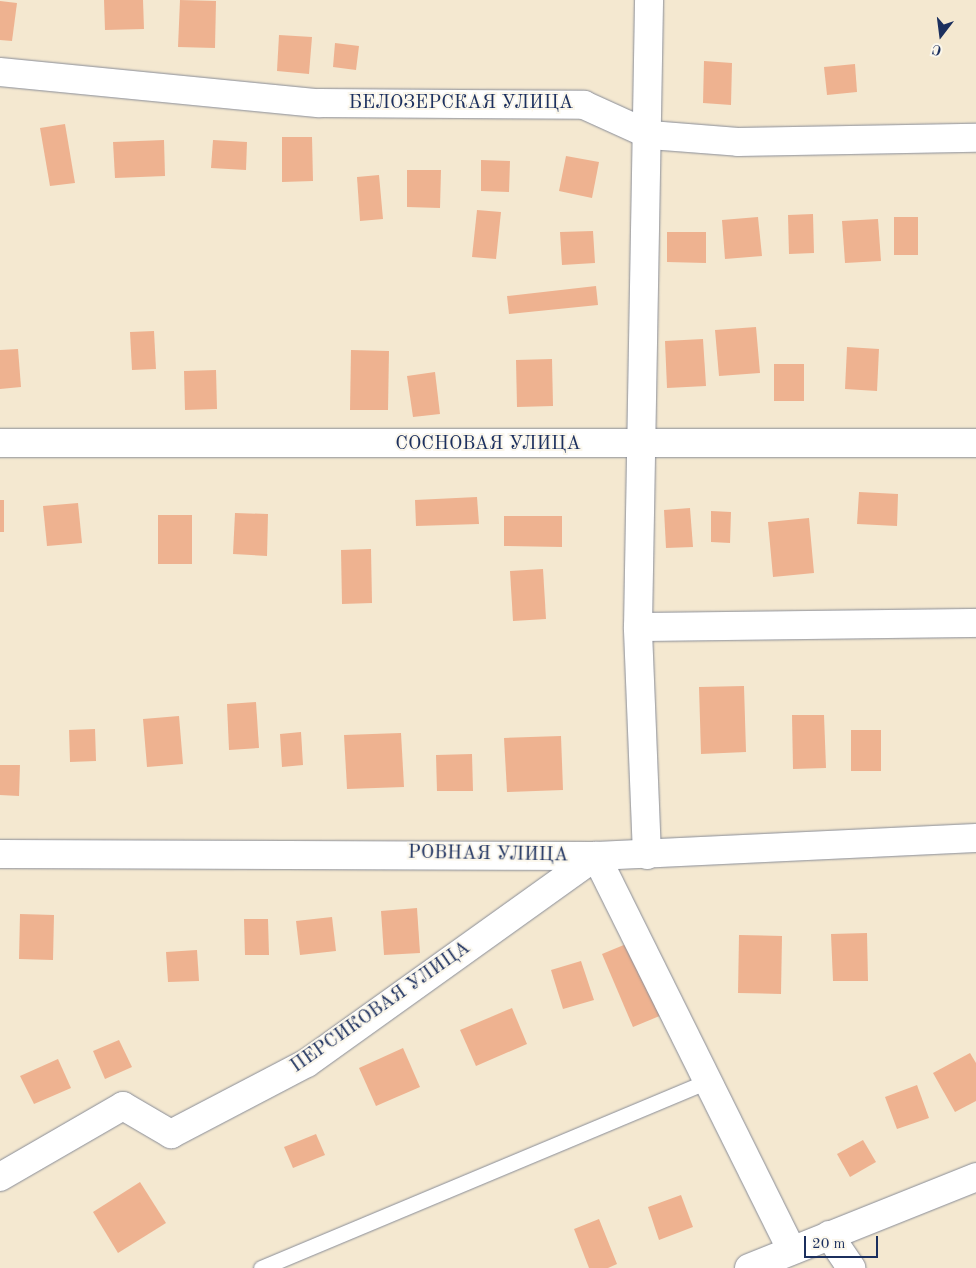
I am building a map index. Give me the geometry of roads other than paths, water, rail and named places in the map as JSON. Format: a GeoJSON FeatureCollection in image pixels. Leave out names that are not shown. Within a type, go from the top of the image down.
{"type":"FeatureCollection","features":[{"type":"Feature","properties":{"kind":"street"},"geometry":{"type":"LineString","coordinates":[[647,855],[638,627],[640,445],[650,135],[649,0]]}},
{"type":"Feature","properties":{"kind":"street","name":"БЕЛОЗЕРСКАЯ УЛИЦА"},"geometry":{"type":"LineString","coordinates":[[0,72],[319,103],[584,105],[650,135],[738,142],[976,138]]}},
{"type":"Feature","properties":{"kind":"street","name":"СОСНОВАЯ УЛИЦА"},"geometry":{"type":"LineString","coordinates":[[0,443],[640,445],[976,443]]}},
{"type":"Feature","properties":{"kind":"street"},"geometry":{"type":"LineString","coordinates":[[638,627],[976,623]]}},
{"type":"Feature","properties":{"kind":"street","name":"РОВНАЯ УЛИЦА"},"geometry":{"type":"LineString","coordinates":[[0,854],[596,856],[976,838]]}},
{"type":"Feature","properties":{"kind":"street"},"geometry":{"type":"LineString","coordinates":[[596,856],[792,1250]]}},
{"type":"Feature","properties":{"kind":"street","name":"ПЕРСИКОВАЯ УЛИЦА"},"geometry":{"type":"LineString","coordinates":[[0,1177],[123,1106],[171,1134],[306,1063],[596,856]]}},
{"type":"Feature","properties":{"kind":"street"},"geometry":{"type":"LineString","coordinates":[[749,1268],[976,1177]]}},
{"type":"Feature","properties":{"kind":"street"},"geometry":{"type":"LineString","coordinates":[[829,1235],[851,1268]]}},
{"type":"Feature","properties":{"kind":"lane"},"geometry":{"type":"LineString","coordinates":[[261,1268],[709,1081]]}}]}
